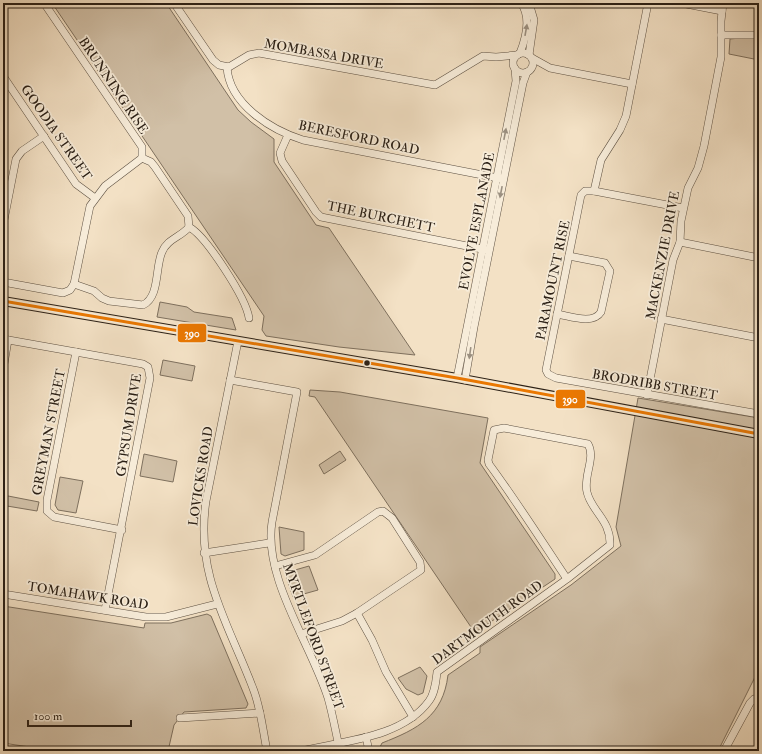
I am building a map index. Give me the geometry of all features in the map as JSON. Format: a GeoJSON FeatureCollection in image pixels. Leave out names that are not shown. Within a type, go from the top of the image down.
{"type":"FeatureCollection","features":[{"type":"Feature","properties":{"kind":"main road"},"geometry":{"type":"LineString","coordinates":[[3,301],[461,379],[759,434]]}},
{"type":"Feature","properties":{"kind":"street","name":"BRUNNING RISE"},"geometry":{"type":"LineString","coordinates":[[44,3],[142,147],[142,158]]}},
{"type":"Feature","properties":{"kind":"street"},"geometry":{"type":"LineString","coordinates":[[174,3],[213,60],[219,65],[227,67]]}},
{"type":"Feature","properties":{"kind":"street"},"geometry":{"type":"LineString","coordinates":[[514,67],[513,60],[518,54],[527,20],[526,11],[521,3]]}},
{"type":"Feature","properties":{"kind":"street"},"geometry":{"type":"LineString","coordinates":[[648,3],[624,123],[601,160],[594,191],[683,208]]}},
{"type":"Feature","properties":{"kind":"street"},"geometry":{"type":"LineString","coordinates":[[681,3],[722,11]]}},
{"type":"Feature","properties":{"kind":"street","name":"MACKENZIE DRIVE"},"geometry":{"type":"LineString","coordinates":[[646,395],[673,260],[680,242],[683,208],[688,188],[698,168],[703,152],[721,57],[723,3]]}},
{"type":"Feature","properties":{"kind":"street"},"geometry":{"type":"LineString","coordinates":[[528,71],[533,65],[531,56],[534,20],[531,4]]}},
{"type":"Feature","properties":{"kind":"street"},"geometry":{"type":"LineString","coordinates":[[721,35],[759,35]]}},
{"type":"Feature","properties":{"kind":"street","name":"MOMBASSA DRIVE"},"geometry":{"type":"LineString","coordinates":[[227,67],[249,55],[259,53],[436,85],[480,57],[496,57],[518,54]]}},
{"type":"Feature","properties":{"kind":"street"},"geometry":{"type":"LineString","coordinates":[[518,54],[531,56],[550,68]]}},
{"type":"Feature","properties":{"kind":"street"},"geometry":{"type":"LineString","coordinates":[[496,57],[520,72],[550,68],[632,84]]}},
{"type":"Feature","properties":{"kind":"street","name":"BERESFORD ROAD"},"geometry":{"type":"LineString","coordinates":[[227,67],[229,83],[242,101],[259,117],[288,135],[303,140],[500,178]]}},
{"type":"Feature","properties":{"kind":"street","name":"EVOLVE ESPLANADE"},"geometry":{"type":"LineString","coordinates":[[461,379],[500,178],[516,81],[514,67]]}},
{"type":"Feature","properties":{"kind":"street","name":"EVOLVE ESPLANADE"},"geometry":{"type":"LineString","coordinates":[[500,178],[523,83],[528,71]]}},
{"type":"Feature","properties":{"kind":"street","name":"GOODIA STREET"},"geometry":{"type":"LineString","coordinates":[[3,76],[76,184],[95,198]]}},
{"type":"Feature","properties":{"kind":"street","name":"THE BURCHETT"},"geometry":{"type":"LineString","coordinates":[[288,135],[280,152],[282,161],[319,216],[486,249]]}},
{"type":"Feature","properties":{"kind":"street"},"geometry":{"type":"LineString","coordinates":[[3,226],[7,185],[18,154],[44,136]]}},
{"type":"Feature","properties":{"kind":"street"},"geometry":{"type":"LineString","coordinates":[[3,282],[63,293],[70,290],[74,284],[86,219],[90,206],[104,186],[142,158],[151,162],[156,167],[188,216],[189,227],[202,238],[244,299],[249,318]]}},
{"type":"Feature","properties":{"kind":"street","name":"PARAMOUNT RISE"},"geometry":{"type":"LineString","coordinates":[[548,374],[546,366],[582,195],[585,192],[594,191]]}},
{"type":"Feature","properties":{"kind":"street"},"geometry":{"type":"LineString","coordinates":[[74,284],[94,291],[102,298],[109,301],[143,306],[150,301],[153,294],[160,256],[164,247],[189,227]]}},
{"type":"Feature","properties":{"kind":"street"},"geometry":{"type":"LineString","coordinates":[[680,242],[759,258]]}},
{"type":"Feature","properties":{"kind":"street"},"geometry":{"type":"LineString","coordinates":[[557,314],[591,320],[599,317],[603,305],[610,271],[608,266],[605,263],[569,256]]}},
{"type":"Feature","properties":{"kind":"street"},"geometry":{"type":"LineString","coordinates":[[661,319],[759,338]]}},
{"type":"Feature","properties":{"kind":"street"},"geometry":{"type":"LineString","coordinates":[[3,370],[6,339]]}},
{"type":"Feature","properties":{"kind":"street","name":"GYPSUM DRIVE"},"geometry":{"type":"LineString","coordinates":[[6,339],[143,364],[150,372],[122,530],[105,610]]}},
{"type":"Feature","properties":{"kind":"street","name":"LOVICKS ROAD"},"geometry":{"type":"LineString","coordinates":[[238,341],[206,501],[203,520],[204,553],[217,604],[254,692],[260,713],[267,751]]}},
{"type":"Feature","properties":{"kind":"street","name":"GREYMAN STREET"},"geometry":{"type":"LineString","coordinates":[[76,352],[47,500],[47,511],[54,517],[122,530]]}},
{"type":"Feature","properties":{"kind":"street","name":"BRODRIBB STREET"},"geometry":{"type":"LineString","coordinates":[[548,374],[556,378],[759,414]]}},
{"type":"Feature","properties":{"kind":"street","name":"MYRTLEFORD STREET"},"geometry":{"type":"LineString","coordinates":[[230,380],[297,392],[272,522],[270,543],[278,578],[328,697],[338,742]]}},
{"type":"Feature","properties":{"kind":"street","name":"DARTMOUTH ROAD"},"geometry":{"type":"LineString","coordinates":[[301,751],[366,737],[396,728],[413,717],[430,700],[436,684],[437,672],[567,579],[610,544],[607,524],[587,494],[585,484],[591,454],[588,444],[504,428],[494,430],[488,460],[489,464],[523,510],[567,579]]}},
{"type":"Feature","properties":{"kind":"street"},"geometry":{"type":"LineString","coordinates":[[275,566],[315,555],[378,512],[383,511],[387,513],[420,562],[421,570],[357,613],[342,621],[301,634]]}},
{"type":"Feature","properties":{"kind":"street"},"geometry":{"type":"LineString","coordinates":[[204,553],[270,543]]}},
{"type":"Feature","properties":{"kind":"street","name":"TOMAHAWK ROAD"},"geometry":{"type":"LineString","coordinates":[[3,594],[146,617],[166,617],[217,604]]}},
{"type":"Feature","properties":{"kind":"street"},"geometry":{"type":"LineString","coordinates":[[357,613],[372,640],[386,672],[413,717]]}},
{"type":"Feature","properties":{"kind":"street"},"geometry":{"type":"LineString","coordinates":[[724,751],[750,703],[759,697]]}},
{"type":"Feature","properties":{"kind":"street"},"geometry":{"type":"LineString","coordinates":[[180,718],[260,713]]}},
{"type":"Feature","properties":{"kind":"street"},"geometry":{"type":"LineString","coordinates":[[366,737],[369,751]]}},
{"type":"Feature","properties":{"kind":"shaded area"},"geometry":{"type":"Polygon","coordinates":[[[52,3],[166,3],[238,110],[274,139],[274,162],[316,225],[329,228],[415,355],[339,347],[266,336],[262,330],[264,316],[52,3]]]}},
{"type":"Feature","properties":{"kind":"shaded area"},"geometry":{"type":"Polygon","coordinates":[[[751,37],[759,38],[759,60],[729,54],[730,39],[751,37]]]}},
{"type":"Feature","properties":{"kind":"shaded area"},"geometry":{"type":"Polygon","coordinates":[[[160,302],[187,307],[194,312],[232,318],[236,330],[157,317],[160,302]]]}},
{"type":"Feature","properties":{"kind":"shaded area"},"geometry":{"type":"Polygon","coordinates":[[[163,360],[195,366],[192,381],[160,375],[163,360]]]}},
{"type":"Feature","properties":{"kind":"shaded area"},"geometry":{"type":"Polygon","coordinates":[[[310,390],[340,392],[488,418],[480,463],[555,574],[555,579],[477,631],[473,630],[315,397],[309,396],[310,390]]]}},
{"type":"Feature","properties":{"kind":"shaded area"},"geometry":{"type":"Polygon","coordinates":[[[638,398],[759,418],[759,669],[718,751],[381,751],[380,747],[382,743],[407,732],[427,719],[441,701],[448,675],[480,653],[480,647],[571,585],[621,546],[616,527],[638,398]]]}},
{"type":"Feature","properties":{"kind":"shaded area"},"geometry":{"type":"Polygon","coordinates":[[[340,451],[346,460],[324,474],[319,465],[340,451]]]}},
{"type":"Feature","properties":{"kind":"shaded area"},"geometry":{"type":"Polygon","coordinates":[[[144,454],[177,461],[173,482],[140,476],[144,454]]]}},
{"type":"Feature","properties":{"kind":"shaded area"},"geometry":{"type":"Polygon","coordinates":[[[60,477],[83,481],[76,513],[58,510],[55,505],[60,477]]]}},
{"type":"Feature","properties":{"kind":"shaded area"},"geometry":{"type":"Polygon","coordinates":[[[3,495],[39,502],[37,511],[7,506],[3,527],[3,495]]]}},
{"type":"Feature","properties":{"kind":"shaded area"},"geometry":{"type":"Polygon","coordinates":[[[279,527],[304,532],[304,550],[285,556],[281,554],[279,527]]]}},
{"type":"Feature","properties":{"kind":"shaded area"},"geometry":{"type":"Polygon","coordinates":[[[309,566],[318,590],[293,597],[286,576],[288,572],[309,566]]]}},
{"type":"Feature","properties":{"kind":"shaded area"},"geometry":{"type":"Polygon","coordinates":[[[3,606],[144,628],[145,623],[171,623],[207,614],[211,616],[248,704],[246,708],[184,712],[174,725],[168,751],[56,751],[3,743],[3,606]]]}},
{"type":"Feature","properties":{"kind":"shaded area"},"geometry":{"type":"Polygon","coordinates":[[[420,667],[427,676],[423,693],[418,695],[406,689],[398,678],[420,667]]]}},
{"type":"Feature","properties":{"kind":"transit line","name":"390"},"geometry":{"type":"LineString","coordinates":[[3,301],[457,378],[759,434]]}}]}
